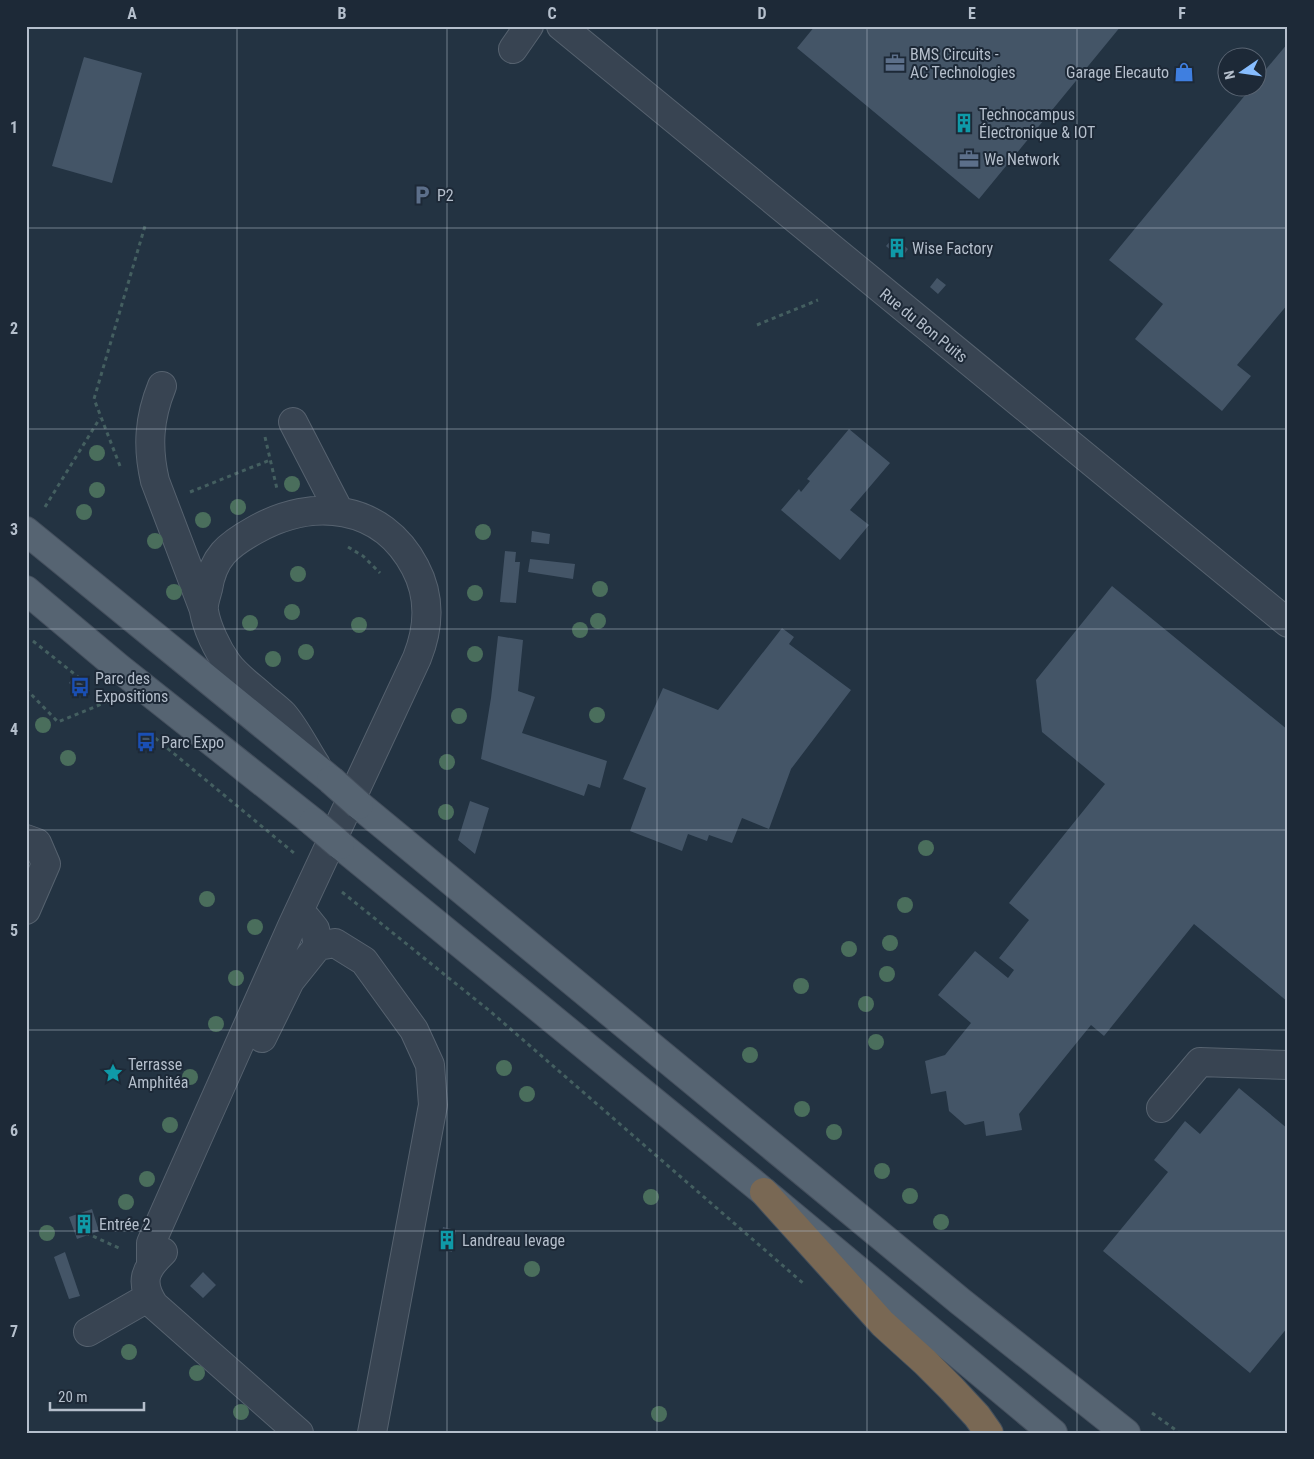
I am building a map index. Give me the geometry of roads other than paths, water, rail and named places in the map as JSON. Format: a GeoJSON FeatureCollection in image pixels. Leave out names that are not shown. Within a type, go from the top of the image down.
{"type":"FeatureCollection","features":[{"type":"Feature","properties":{"kind":"highway"},"geometry":{"type":"LineString","coordinates":[[764,1192],[883,1324],[939,1375],[977,1416],[989,1433]]}},
{"type":"Feature","properties":{"kind":"main road"},"geometry":{"type":"LineString","coordinates":[[26,531],[325,774],[359,805],[961,1302],[1126,1433]]}},
{"type":"Feature","properties":{"kind":"main road"},"geometry":{"type":"LineString","coordinates":[[26,590],[119,668],[313,822],[764,1192],[1053,1433]]}},
{"type":"Feature","properties":{"kind":"street"},"geometry":{"type":"LineString","coordinates":[[513,49],[528,26]]}},
{"type":"Feature","properties":{"kind":"street","name":"Rue du Bon Puits"},"geometry":{"type":"LineString","coordinates":[[561,26],[1288,624]]}},
{"type":"Feature","properties":{"kind":"street"},"geometry":{"type":"LineString","coordinates":[[162,386],[151,421],[150,460],[155,481],[216,644],[227,664],[283,714],[325,774]]}},
{"type":"Feature","properties":{"kind":"street"},"geometry":{"type":"LineString","coordinates":[[293,422],[339,511]]}},
{"type":"Feature","properties":{"kind":"street"},"geometry":{"type":"LineString","coordinates":[[140,1258],[152,1243],[292,926],[423,644],[428,614],[420,576],[410,558],[385,529],[363,518],[339,511],[320,510],[302,511],[283,516],[236,540],[221,554],[215,565],[210,576],[204,610]]}},
{"type":"Feature","properties":{"kind":"street"},"geometry":{"type":"LineString","coordinates":[[26,839],[37,844],[46,864],[26,910]]}},
{"type":"Feature","properties":{"kind":"street"},"geometry":{"type":"LineString","coordinates":[[307,919],[315,929],[318,946]]}},
{"type":"Feature","properties":{"kind":"street"},"geometry":{"type":"LineString","coordinates":[[140,1258],[165,1250],[217,1131],[290,981],[318,946],[334,942],[364,962],[414,1030],[430,1066],[433,1106],[372,1433]]}},
{"type":"Feature","properties":{"kind":"street"},"geometry":{"type":"LineString","coordinates":[[1161,1108],[1200,1062],[1288,1065]]}},
{"type":"Feature","properties":{"kind":"street"},"geometry":{"type":"LineString","coordinates":[[140,1258],[147,1271],[146,1288],[154,1305],[299,1433]]}},
{"type":"Feature","properties":{"kind":"street"},"geometry":{"type":"LineString","coordinates":[[88,1332],[149,1297]]}},
{"type":"Feature","properties":{"kind":"place","name":"BMS Circuits - AC Technologies"},"geometry":{"type":"Point","coordinates":[895,63]}},
{"type":"Feature","properties":{"kind":"place","name":"Garage Elecauto"},"geometry":{"type":"Point","coordinates":[1184,72]}},
{"type":"Feature","properties":{"kind":"place","name":"Technocampus Électronique & IOT"},"geometry":{"type":"Point","coordinates":[964,123]}},
{"type":"Feature","properties":{"kind":"place","name":"We Network"},"geometry":{"type":"Point","coordinates":[969,159]}},
{"type":"Feature","properties":{"kind":"place","name":"P2"},"geometry":{"type":"Point","coordinates":[422,195]}},
{"type":"Feature","properties":{"kind":"place","name":"Wise Factory"},"geometry":{"type":"Point","coordinates":[897,248]}},
{"type":"Feature","properties":{"kind":"place","name":"Parc des Expositions"},"geometry":{"type":"Point","coordinates":[80,687]}},
{"type":"Feature","properties":{"kind":"place","name":"Parc Expo"},"geometry":{"type":"Point","coordinates":[146,742]}},
{"type":"Feature","properties":{"kind":"place","name":"Terrasse Amphitéa"},"geometry":{"type":"Point","coordinates":[113,1073]}},
{"type":"Feature","properties":{"kind":"place","name":"Entrée 2"},"geometry":{"type":"Point","coordinates":[84,1224]}},
{"type":"Feature","properties":{"kind":"place","name":"Landreau levage"},"geometry":{"type":"Point","coordinates":[447,1240]}}]}
